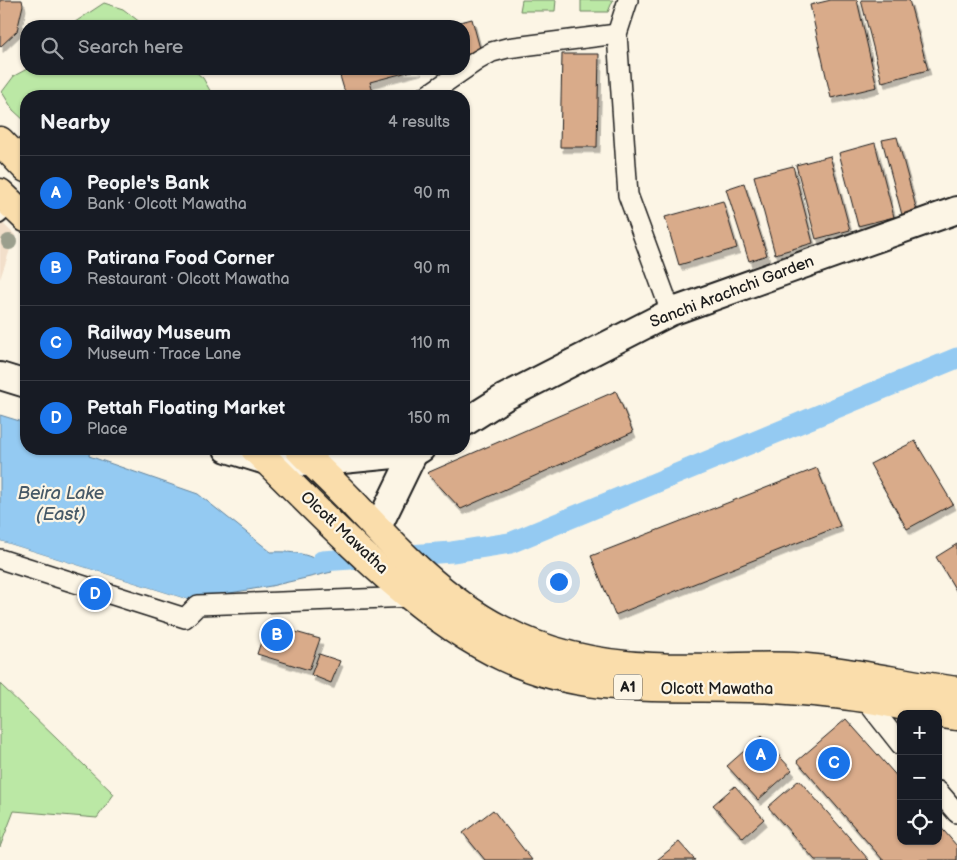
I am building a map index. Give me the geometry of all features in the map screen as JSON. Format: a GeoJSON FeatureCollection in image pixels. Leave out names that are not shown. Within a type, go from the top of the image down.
{"type":"FeatureCollection","features":[{"type":"Feature","properties":{"kind":"highway"},"geometry":{"type":"LineString","coordinates":[[0,141],[20,162]]}},
{"type":"Feature","properties":{"kind":"highway","name":"Olcott Mawatha"},"geometry":{"type":"LineString","coordinates":[[262,456],[356,547],[413,597],[462,632],[506,658],[548,674],[574,680],[649,689],[866,687],[957,691]]}},
{"type":"Feature","properties":{"kind":"highway","name":"Olcott Mawatha"},"geometry":{"type":"LineString","coordinates":[[306,456],[385,537],[445,592],[480,617],[523,640],[596,661],[655,668],[721,666],[793,667],[866,687],[957,716]]}},
{"type":"Feature","properties":{"kind":"street"},"geometry":{"type":"LineString","coordinates":[[628,0],[617,34],[628,195],[671,312]]}},
{"type":"Feature","properties":{"kind":"street"},"geometry":{"type":"LineString","coordinates":[[470,67],[492,52],[507,48],[617,34]]}},
{"type":"Feature","properties":{"kind":"street"},"geometry":{"type":"LineString","coordinates":[[435,90],[458,75]]}},
{"type":"Feature","properties":{"kind":"street","name":"Sanchi Arachchi Garden"},"geometry":{"type":"LineString","coordinates":[[470,419],[505,397],[671,312],[957,210]]}},
{"type":"Feature","properties":{"kind":"street"},"geometry":{"type":"LineString","coordinates":[[0,376],[20,382]]}},
{"type":"Feature","properties":{"kind":"street"},"geometry":{"type":"LineString","coordinates":[[262,456],[328,455]]}},
{"type":"Feature","properties":{"kind":"street"},"geometry":{"type":"LineString","coordinates":[[385,537],[416,455]]}},
{"type":"Feature","properties":{"kind":"street"},"geometry":{"type":"LineString","coordinates":[[0,559],[185,618],[198,605],[413,597]]}},
{"type":"Feature","properties":{"kind":"street"},"geometry":{"type":"LineString","coordinates":[[866,687],[897,738]]}},
{"type":"Feature","properties":{"kind":"street"},"geometry":{"type":"LineString","coordinates":[[942,796],[957,813]]}},
{"type":"Feature","properties":{"kind":"shaded area"},"geometry":{"type":"Polygon","coordinates":[[[0,221],[15,235],[0,279],[0,221]]]}},
{"type":"Feature","properties":{"kind":"green space"},"geometry":{"type":"Polygon","coordinates":[[[522,0],[556,0],[555,11],[520,11],[522,0]]]}},
{"type":"Feature","properties":{"kind":"green space"},"geometry":{"type":"Polygon","coordinates":[[[581,0],[613,0],[608,12],[581,12],[581,0]]]}},
{"type":"Feature","properties":{"kind":"green space"},"geometry":{"type":"Polygon","coordinates":[[[104,3],[123,9],[137,20],[78,20],[104,3]]]}},
{"type":"Feature","properties":{"kind":"green space"},"geometry":{"type":"Polygon","coordinates":[[[20,73],[20,75],[199,75],[210,90],[20,90],[20,116],[13,110],[2,92],[14,76],[20,73]]]}},
{"type":"Feature","properties":{"kind":"green space"},"geometry":{"type":"Polygon","coordinates":[[[0,684],[114,794],[97,818],[14,811],[0,847],[0,684]]]}},
{"type":"Feature","properties":{"kind":"water","name":"Beira Lake (East)"},"geometry":{"type":"Polygon","coordinates":[[[0,415],[20,421],[20,455],[89,455],[198,494],[271,552],[297,553],[312,557],[332,572],[271,586],[189,600],[0,541],[0,415]]]}},
{"type":"Feature","properties":{"kind":"pier"},"geometry":{"type":"Polygon","coordinates":[[[0,541],[189,600],[188,603],[0,544],[0,541]]]}},
{"type":"Feature","properties":{"kind":"building"},"geometry":{"type":"Polygon","coordinates":[[[0,0],[22,0],[23,5],[17,31],[0,47],[0,0]]]}},
{"type":"Feature","properties":{"kind":"building"},"geometry":{"type":"Polygon","coordinates":[[[831,0],[857,0],[877,87],[831,98],[810,5],[831,0]]]}},
{"type":"Feature","properties":{"kind":"building"},"geometry":{"type":"Polygon","coordinates":[[[861,0],[909,0],[928,70],[882,82],[861,0]]]}},
{"type":"Feature","properties":{"kind":"building"},"geometry":{"type":"Polygon","coordinates":[[[472,19],[481,52],[470,55],[470,20],[468,20],[472,19]]]}},
{"type":"Feature","properties":{"kind":"building"},"geometry":{"type":"Polygon","coordinates":[[[562,54],[599,54],[597,147],[560,147],[562,54]]]}},
{"type":"Feature","properties":{"kind":"building"},"geometry":{"type":"Polygon","coordinates":[[[340,75],[396,75],[370,82],[372,90],[344,90],[340,75]]]}},
{"type":"Feature","properties":{"kind":"building"},"geometry":{"type":"Polygon","coordinates":[[[897,137],[917,211],[902,215],[882,140],[897,137]]]}},
{"type":"Feature","properties":{"kind":"building"},"geometry":{"type":"Polygon","coordinates":[[[875,143],[894,217],[858,226],[839,153],[875,143]]]}},
{"type":"Feature","properties":{"kind":"building"},"geometry":{"type":"Polygon","coordinates":[[[830,156],[850,230],[816,239],[796,165],[830,156]]]}},
{"type":"Feature","properties":{"kind":"building"},"geometry":{"type":"Polygon","coordinates":[[[793,166],[813,243],[775,254],[754,176],[793,166]]]}},
{"type":"Feature","properties":{"kind":"building"},"geometry":{"type":"Polygon","coordinates":[[[744,183],[767,255],[749,261],[726,189],[744,183]]]}},
{"type":"Feature","properties":{"kind":"building"},"geometry":{"type":"Polygon","coordinates":[[[723,201],[737,248],[679,265],[665,217],[723,201]]]}},
{"type":"Feature","properties":{"kind":"building"},"geometry":{"type":"Polygon","coordinates":[[[616,391],[633,432],[461,509],[427,473],[616,391]]]}},
{"type":"Feature","properties":{"kind":"building"},"geometry":{"type":"Polygon","coordinates":[[[915,441],[953,504],[907,529],[870,464],[915,441]]]}},
{"type":"Feature","properties":{"kind":"building"},"geometry":{"type":"Polygon","coordinates":[[[817,468],[840,526],[615,615],[591,556],[817,468]]]}},
{"type":"Feature","properties":{"kind":"building"},"geometry":{"type":"Polygon","coordinates":[[[957,544],[957,592],[936,557],[957,544]]]}},
{"type":"Feature","properties":{"kind":"building"},"geometry":{"type":"Polygon","coordinates":[[[267,624],[320,639],[309,670],[257,654],[267,624]]]}},
{"type":"Feature","properties":{"kind":"building"},"geometry":{"type":"Polygon","coordinates":[[[319,654],[340,661],[331,683],[311,675],[319,654]]]}},
{"type":"Feature","properties":{"kind":"building"},"geometry":{"type":"Polygon","coordinates":[[[846,719],[897,776],[897,845],[942,845],[942,829],[957,846],[957,860],[883,860],[797,761],[846,719]]]}},
{"type":"Feature","properties":{"kind":"building"},"geometry":{"type":"Polygon","coordinates":[[[761,736],[792,770],[758,800],[727,766],[761,736]]]}},
{"type":"Feature","properties":{"kind":"building"},"geometry":{"type":"Polygon","coordinates":[[[799,780],[869,860],[815,860],[768,807],[799,780]]]}},
{"type":"Feature","properties":{"kind":"building"},"geometry":{"type":"Polygon","coordinates":[[[735,786],[764,819],[743,838],[713,805],[735,786]]]}},
{"type":"Feature","properties":{"kind":"building"},"geometry":{"type":"Polygon","coordinates":[[[493,810],[532,860],[485,860],[463,833],[493,810]]]}},
{"type":"Feature","properties":{"kind":"building"},"geometry":{"type":"Polygon","coordinates":[[[679,842],[695,860],[657,860],[679,842]]]}},
{"type":"Feature","properties":{"kind":"waterway"},"geometry":{"type":"LineString","coordinates":[[322,561],[452,552],[510,543],[957,358]]}},
{"type":"Feature","properties":{"kind":"place","name":"Pettah Floating Market"},"geometry":{"type":"Point","coordinates":[95,594]}},
{"type":"Feature","properties":{"kind":"place","name":"Patirana Food Corner"},"geometry":{"type":"Point","coordinates":[277,635]}},
{"type":"Feature","properties":{"kind":"place","name":"People's Bank"},"geometry":{"type":"Point","coordinates":[761,755]}},
{"type":"Feature","properties":{"kind":"place","name":"Railway Museum"},"geometry":{"type":"Point","coordinates":[834,763]}}]}
